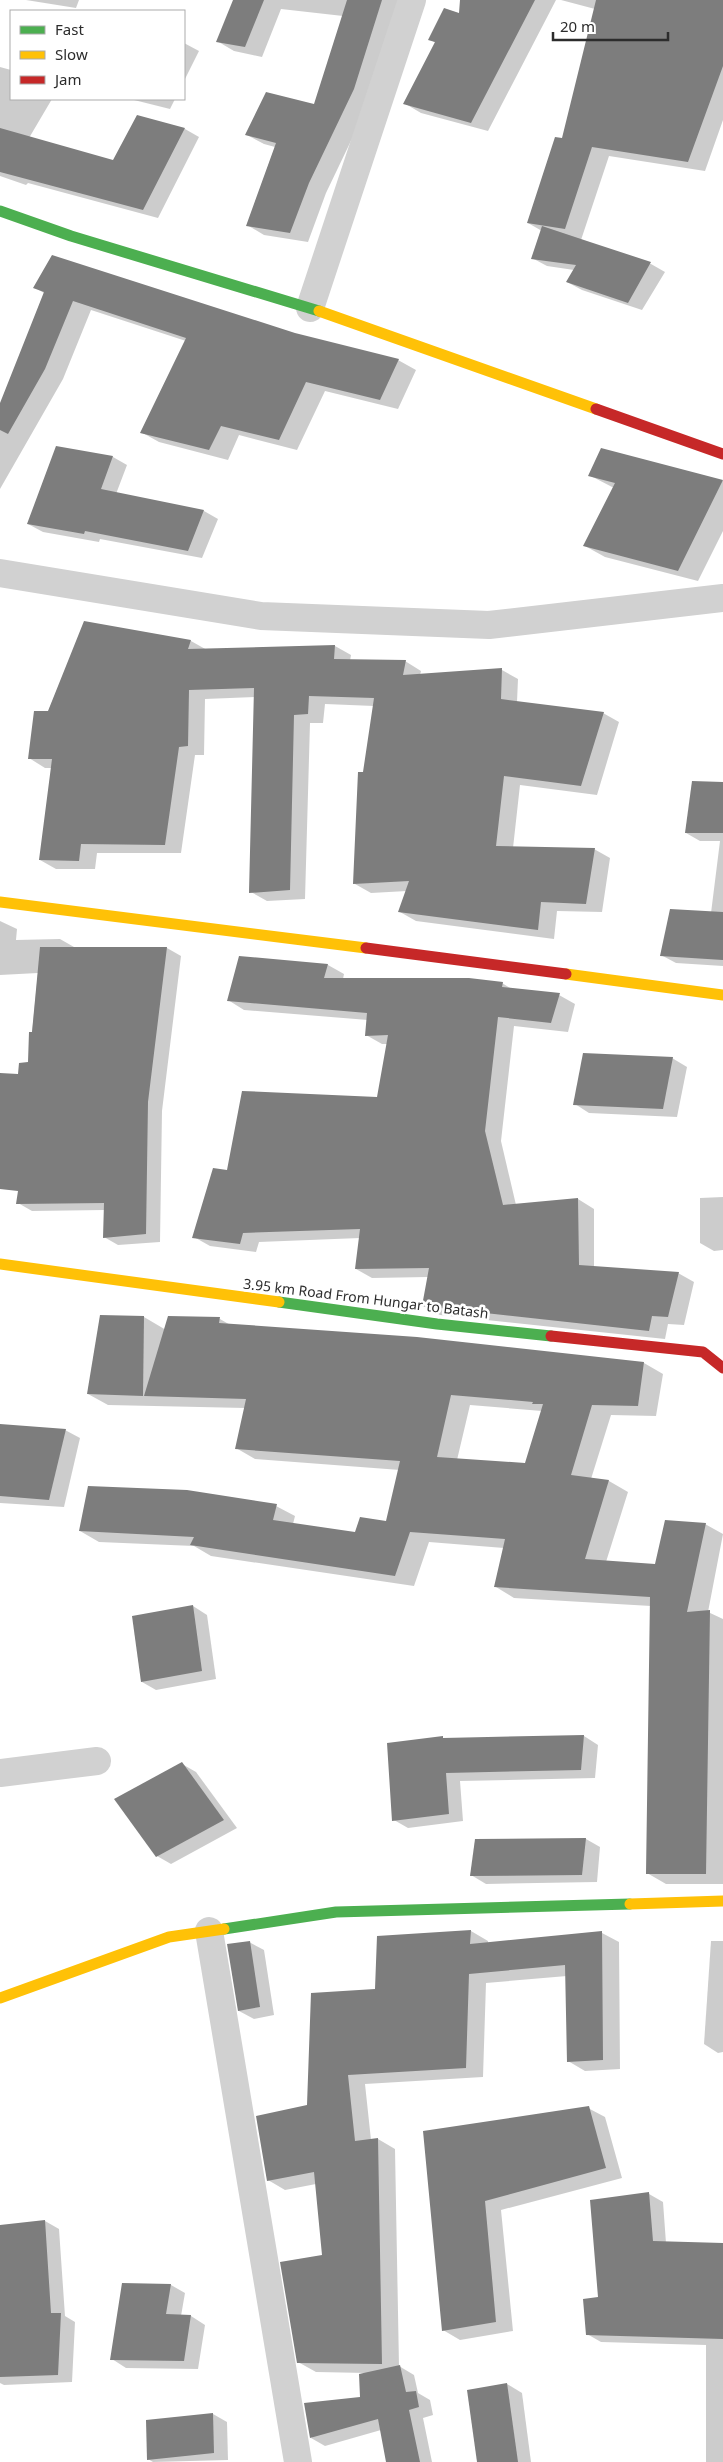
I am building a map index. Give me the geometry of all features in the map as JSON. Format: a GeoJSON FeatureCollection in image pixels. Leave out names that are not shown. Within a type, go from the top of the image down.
{"type":"FeatureCollection","features":[{"type":"Feature","properties":{"kind":"street"},"geometry":{"type":"LineString","coordinates":[[310,308],[412,0]]}},
{"type":"Feature","properties":{"kind":"street"},"geometry":{"type":"LineString","coordinates":[[0,212],[310,308],[723,454]]}},
{"type":"Feature","properties":{"kind":"street"},"geometry":{"type":"LineString","coordinates":[[0,572],[261,616],[489,626],[723,598]]}},
{"type":"Feature","properties":{"kind":"street"},"geometry":{"type":"LineString","coordinates":[[0,902],[723,995]]}},
{"type":"Feature","properties":{"kind":"street","name":"3.95 km Road From Hungar to Batash"},"geometry":{"type":"LineString","coordinates":[[0,1264],[437,1324],[703,1352],[723,1368]]}},
{"type":"Feature","properties":{"kind":"street"},"geometry":{"type":"LineString","coordinates":[[0,1772],[96,1761]]}},
{"type":"Feature","properties":{"kind":"street"},"geometry":{"type":"LineString","coordinates":[[0,1998],[169,1937],[336,1912],[723,1901]]}},
{"type":"Feature","properties":{"kind":"street"},"geometry":{"type":"LineString","coordinates":[[209,1932],[298,2462]]}},
{"type":"Feature","properties":{"kind":"building"},"geometry":{"type":"Polygon","coordinates":[[[233,0],[264,0],[245,47],[216,42],[233,0]]]}},
{"type":"Feature","properties":{"kind":"building"},"geometry":{"type":"Polygon","coordinates":[[[347,0],[382,0],[354,89],[309,183],[290,233],[246,226],[276,143],[245,135],[266,92],[314,104],[347,0]]]}},
{"type":"Feature","properties":{"kind":"building"},"geometry":{"type":"Polygon","coordinates":[[[460,0],[535,0],[471,123],[403,104],[435,42],[428,40],[444,8],[459,13],[460,0]]]}},
{"type":"Feature","properties":{"kind":"building"},"geometry":{"type":"Polygon","coordinates":[[[596,0],[723,0],[723,66],[688,162],[592,147],[565,229],[527,223],[555,137],[562,138],[596,0]]]}},
{"type":"Feature","properties":{"kind":"building"},"geometry":{"type":"Polygon","coordinates":[[[137,115],[185,128],[143,210],[0,172],[0,128],[113,160],[137,115]]]}},
{"type":"Feature","properties":{"kind":"building"},"geometry":{"type":"Polygon","coordinates":[[[542,226],[651,262],[628,303],[566,282],[576,265],[531,259],[542,226]]]}},
{"type":"Feature","properties":{"kind":"building"},"geometry":{"type":"Polygon","coordinates":[[[52,255],[295,333],[399,359],[380,400],[306,382],[279,440],[221,426],[209,450],[140,433],[186,338],[73,301],[45,369],[8,434],[0,430],[0,403],[44,292],[33,288],[52,255]]]}},
{"type":"Feature","properties":{"kind":"building"},"geometry":{"type":"Polygon","coordinates":[[[56,446],[113,456],[101,489],[204,510],[188,551],[85,531],[84,534],[27,524],[56,446]]]}},
{"type":"Feature","properties":{"kind":"building"},"geometry":{"type":"Polygon","coordinates":[[[601,448],[723,480],[678,571],[583,546],[615,483],[588,476],[601,448]]]}},
{"type":"Feature","properties":{"kind":"building"},"geometry":{"type":"Polygon","coordinates":[[[84,621],[191,640],[188,649],[335,645],[334,659],[406,660],[403,675],[502,668],[501,699],[604,712],[581,786],[504,776],[496,846],[595,848],[586,904],[541,902],[538,930],[398,912],[409,881],[353,884],[358,772],[363,772],[374,698],[309,696],[308,714],[294,715],[290,890],[249,893],[254,688],[189,690],[188,746],[179,747],[165,845],[81,844],[79,861],[39,860],[52,759],[28,759],[34,711],[48,711],[84,621]]]}},
{"type":"Feature","properties":{"kind":"building"},"geometry":{"type":"Polygon","coordinates":[[[692,781],[723,782],[723,833],[685,833],[692,781]]]}},
{"type":"Feature","properties":{"kind":"building"},"geometry":{"type":"Polygon","coordinates":[[[670,909],[723,912],[723,960],[660,956],[670,909]]]}},
{"type":"Feature","properties":{"kind":"building"},"geometry":{"type":"Polygon","coordinates":[[[40,947],[167,947],[148,1102],[146,1234],[103,1238],[104,1203],[16,1204],[18,1191],[0,1189],[0,1073],[18,1074],[19,1063],[28,1062],[29,1032],[32,1032],[40,947]]]}},
{"type":"Feature","properties":{"kind":"building"},"geometry":{"type":"Polygon","coordinates":[[[239,956],[328,964],[324,978],[469,978],[503,982],[502,987],[560,993],[551,1023],[498,1017],[485,1131],[503,1205],[578,1198],[579,1265],[679,1272],[668,1317],[652,1316],[649,1331],[422,1306],[429,1268],[355,1269],[360,1229],[243,1233],[240,1244],[192,1238],[213,1168],[227,1170],[242,1091],[377,1097],[388,1035],[365,1036],[367,1013],[227,1001],[239,956]]]}},
{"type":"Feature","properties":{"kind":"building"},"geometry":{"type":"Polygon","coordinates":[[[583,1053],[673,1057],[663,1109],[573,1105],[583,1053]]]}},
{"type":"Feature","properties":{"kind":"building"},"geometry":{"type":"Polygon","coordinates":[[[100,1315],[144,1316],[143,1396],[87,1394],[100,1315]]]}},
{"type":"Feature","properties":{"kind":"building"},"geometry":{"type":"Polygon","coordinates":[[[168,1316],[220,1317],[219,1323],[417,1337],[644,1362],[638,1406],[592,1405],[571,1475],[609,1480],[585,1559],[655,1564],[665,1520],[706,1523],[687,1612],[710,1610],[706,1874],[646,1874],[650,1597],[494,1587],[505,1539],[410,1532],[395,1576],[190,1545],[194,1537],[79,1531],[88,1486],[187,1490],[277,1504],[273,1520],[355,1532],[360,1517],[386,1521],[400,1461],[235,1449],[246,1399],[144,1396],[168,1316]],[[451,1395],[437,1457],[525,1463],[543,1404],[532,1404],[533,1402],[451,1395]]]}},
{"type":"Feature","properties":{"kind":"building"},"geometry":{"type":"Polygon","coordinates":[[[0,1424],[66,1429],[49,1500],[0,1496],[0,1424]]]}},
{"type":"Feature","properties":{"kind":"building"},"geometry":{"type":"Polygon","coordinates":[[[193,1605],[202,1671],[141,1682],[132,1616],[193,1605]]]}},
{"type":"Feature","properties":{"kind":"building"},"geometry":{"type":"Polygon","coordinates":[[[584,1735],[581,1770],[446,1773],[449,1814],[392,1821],[387,1743],[443,1736],[443,1738],[584,1735]]]}},
{"type":"Feature","properties":{"kind":"building"},"geometry":{"type":"Polygon","coordinates":[[[182,1762],[224,1820],[156,1857],[114,1799],[182,1762]]]}},
{"type":"Feature","properties":{"kind":"building"},"geometry":{"type":"Polygon","coordinates":[[[586,1838],[582,1875],[470,1876],[475,1839],[586,1838]]]}},
{"type":"Feature","properties":{"kind":"building"},"geometry":{"type":"Polygon","coordinates":[[[471,1930],[470,1944],[602,1931],[603,2060],[567,2062],[565,1965],[469,1974],[466,2068],[348,2075],[355,2141],[378,2138],[382,2364],[297,2363],[280,2262],[322,2255],[314,2172],[267,2181],[256,2116],[307,2105],[311,1993],[375,1989],[377,1936],[471,1930]]]}},
{"type":"Feature","properties":{"kind":"building"},"geometry":{"type":"Polygon","coordinates":[[[250,1941],[260,2007],[238,2011],[227,1944],[250,1941]]]}},
{"type":"Feature","properties":{"kind":"building"},"geometry":{"type":"Polygon","coordinates":[[[589,2106],[606,2168],[485,2201],[496,2322],[442,2331],[423,2131],[589,2106]]]}},
{"type":"Feature","properties":{"kind":"building"},"geometry":{"type":"Polygon","coordinates":[[[649,2192],[653,2241],[723,2243],[723,2339],[586,2335],[583,2299],[598,2297],[590,2200],[649,2192]]]}},
{"type":"Feature","properties":{"kind":"building"},"geometry":{"type":"Polygon","coordinates":[[[45,2220],[51,2313],[61,2313],[58,2375],[0,2377],[0,2225],[45,2220]]]}},
{"type":"Feature","properties":{"kind":"building"},"geometry":{"type":"Polygon","coordinates":[[[122,2283],[171,2284],[166,2314],[191,2315],[184,2361],[110,2360],[122,2283]]]}},
{"type":"Feature","properties":{"kind":"building"},"geometry":{"type":"Polygon","coordinates":[[[400,2365],[406,2392],[416,2391],[419,2407],[409,2410],[420,2462],[386,2462],[378,2419],[310,2438],[304,2403],[360,2397],[359,2374],[400,2365]]]}},
{"type":"Feature","properties":{"kind":"building"},"geometry":{"type":"Polygon","coordinates":[[[507,2383],[518,2462],[477,2462],[467,2390],[507,2383]]]}},
{"type":"Feature","properties":{"kind":"building"},"geometry":{"type":"Polygon","coordinates":[[[213,2413],[214,2453],[147,2460],[146,2420],[213,2413]]]}},
{"type":"Feature","properties":{"kind":"traffic: fast"},"geometry":{"type":"LineString","coordinates":[[0,211],[71,236],[319,311]]}},
{"type":"Feature","properties":{"kind":"traffic: fast"},"geometry":{"type":"LineString","coordinates":[[279,1302],[437,1324],[551,1336]]}},
{"type":"Feature","properties":{"kind":"traffic: fast"},"geometry":{"type":"LineString","coordinates":[[224,1929],[336,1912],[630,1904]]}},
{"type":"Feature","properties":{"kind":"traffic: slow"},"geometry":{"type":"LineString","coordinates":[[319,311],[596,409]]}},
{"type":"Feature","properties":{"kind":"traffic: slow"},"geometry":{"type":"LineString","coordinates":[[0,902],[366,948]]}},
{"type":"Feature","properties":{"kind":"traffic: slow"},"geometry":{"type":"LineString","coordinates":[[566,974],[723,995]]}},
{"type":"Feature","properties":{"kind":"traffic: slow"},"geometry":{"type":"LineString","coordinates":[[0,1264],[279,1302]]}},
{"type":"Feature","properties":{"kind":"traffic: slow"},"geometry":{"type":"LineString","coordinates":[[630,1904],[723,1901]]}},
{"type":"Feature","properties":{"kind":"traffic: slow"},"geometry":{"type":"LineString","coordinates":[[0,1998],[169,1937],[224,1929]]}},
{"type":"Feature","properties":{"kind":"traffic: jam"},"geometry":{"type":"LineString","coordinates":[[596,409],[723,454]]}},
{"type":"Feature","properties":{"kind":"traffic: jam"},"geometry":{"type":"LineString","coordinates":[[366,948],[566,974]]}},
{"type":"Feature","properties":{"kind":"traffic: jam"},"geometry":{"type":"LineString","coordinates":[[551,1336],[703,1352],[723,1368]]}}]}
